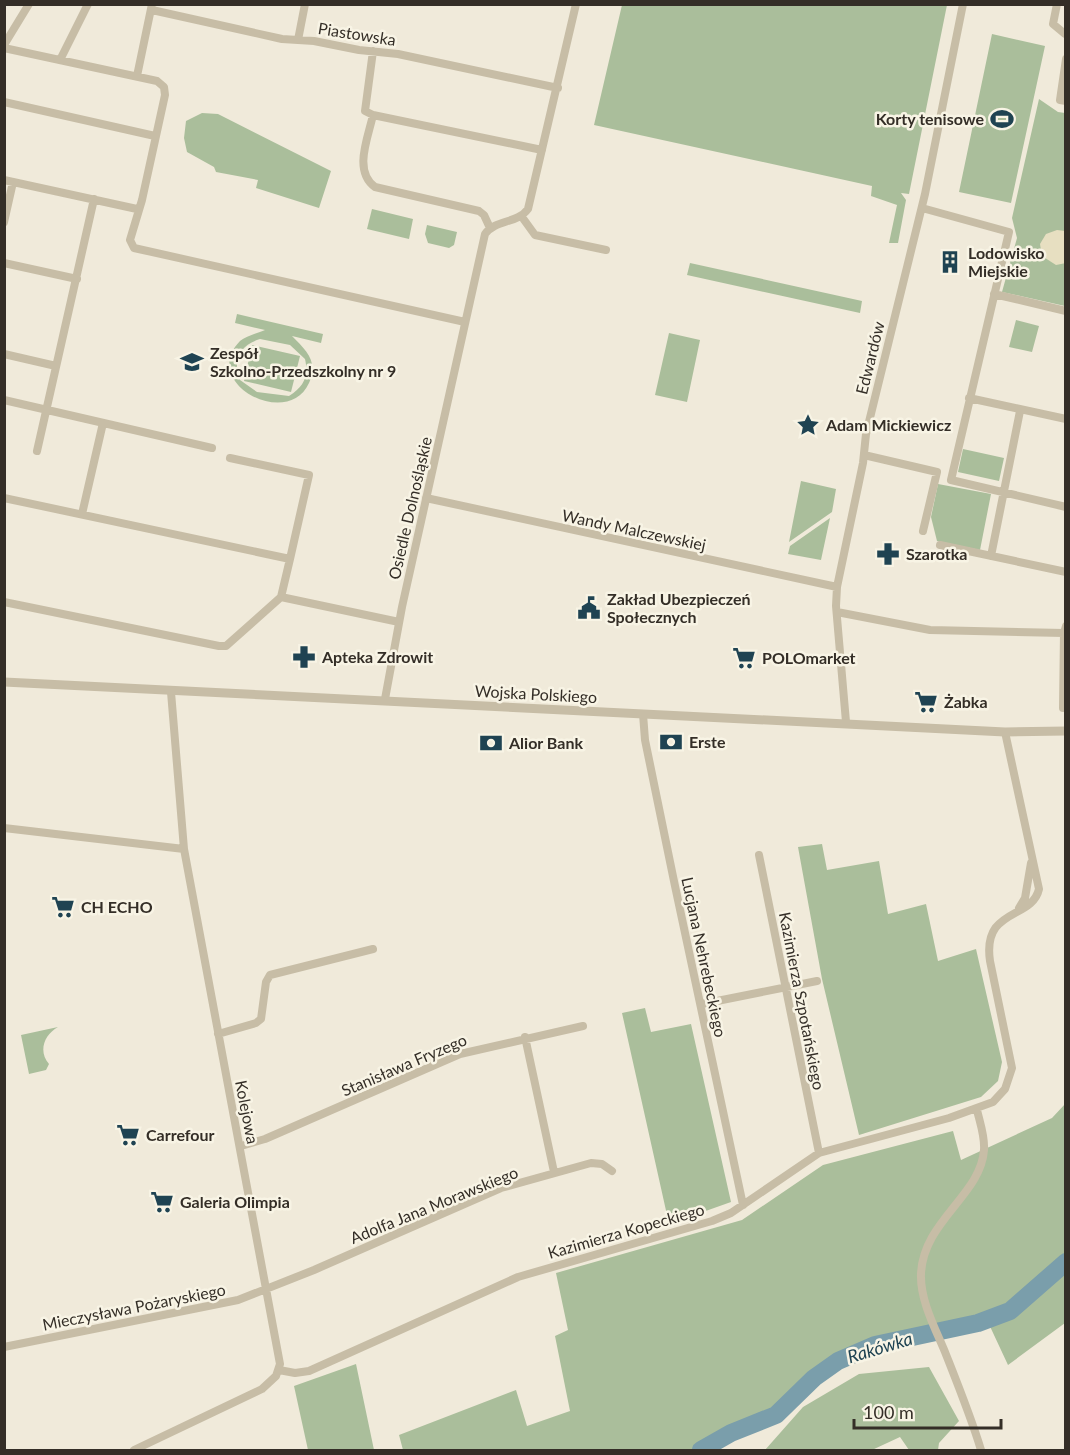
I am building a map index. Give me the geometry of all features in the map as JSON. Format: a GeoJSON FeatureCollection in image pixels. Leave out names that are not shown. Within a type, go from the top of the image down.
{"type":"FeatureCollection","features":[{"type":"Feature","properties":{"kind":"street"},"geometry":{"type":"LineString","coordinates":[[29,4],[4,46],[158,81],[164,87],[142,200],[137,209],[130,240],[134,248],[465,322]]}},
{"type":"Feature","properties":{"kind":"street"},"geometry":{"type":"LineString","coordinates":[[60,60],[88,4]]}},
{"type":"Feature","properties":{"kind":"street"},"geometry":{"type":"LineString","coordinates":[[298,40],[305,4]]}},
{"type":"Feature","properties":{"kind":"street"},"geometry":{"type":"LineString","coordinates":[[373,115],[362,171],[366,181],[375,187],[479,211],[484,215],[490,228],[522,217],[528,209],[576,4]]}},
{"type":"Feature","properties":{"kind":"street","name":"Edwardów"},"geometry":{"type":"LineString","coordinates":[[846,722],[837,587],[864,455],[868,423],[922,208],[963,4]]}},
{"type":"Feature","properties":{"kind":"street"},"geometry":{"type":"LineString","coordinates":[[1057,4],[1053,24],[1065,34]]}},
{"type":"Feature","properties":{"kind":"street"},"geometry":{"type":"LineString","coordinates":[[137,76],[152,7]]}},
{"type":"Feature","properties":{"kind":"street","name":"Piastowska"},"geometry":{"type":"LineString","coordinates":[[152,7],[282,39],[398,54],[558,88]]}},
{"type":"Feature","properties":{"kind":"street"},"geometry":{"type":"LineString","coordinates":[[374,51],[364,111],[373,115],[542,150]]}},
{"type":"Feature","properties":{"kind":"street"},"geometry":{"type":"LineString","coordinates":[[1065,59],[1060,100],[1065,101]]}},
{"type":"Feature","properties":{"kind":"street"},"geometry":{"type":"LineString","coordinates":[[4,102],[155,136]]}},
{"type":"Feature","properties":{"kind":"street"},"geometry":{"type":"LineString","coordinates":[[4,222],[9,181],[137,209]]}},
{"type":"Feature","properties":{"kind":"street"},"geometry":{"type":"LineString","coordinates":[[37,451],[94,199]]}},
{"type":"Feature","properties":{"kind":"street"},"geometry":{"type":"LineString","coordinates":[[922,208],[1009,232],[950,478],[955,483],[1065,507]]}},
{"type":"Feature","properties":{"kind":"street"},"geometry":{"type":"LineString","coordinates":[[522,217],[535,235],[606,250]]}},
{"type":"Feature","properties":{"kind":"street","name":"Osiedle Dolnośląskie"},"geometry":{"type":"LineString","coordinates":[[385,699],[399,622],[465,322],[485,234],[490,228]]}},
{"type":"Feature","properties":{"kind":"street"},"geometry":{"type":"LineString","coordinates":[[4,263],[77,279]]}},
{"type":"Feature","properties":{"kind":"street"},"geometry":{"type":"LineString","coordinates":[[994,294],[1065,311]]}},
{"type":"Feature","properties":{"kind":"street"},"geometry":{"type":"LineString","coordinates":[[4,354],[56,366]]}},
{"type":"Feature","properties":{"kind":"street"},"geometry":{"type":"LineString","coordinates":[[969,398],[1020,411],[1065,417]]}},
{"type":"Feature","properties":{"kind":"street"},"geometry":{"type":"LineString","coordinates":[[4,400],[212,448]]}},
{"type":"Feature","properties":{"kind":"street"},"geometry":{"type":"LineString","coordinates":[[991,556],[1020,411]]}},
{"type":"Feature","properties":{"kind":"street"},"geometry":{"type":"LineString","coordinates":[[82,514],[103,423]]}},
{"type":"Feature","properties":{"kind":"street"},"geometry":{"type":"LineString","coordinates":[[864,455],[937,471],[923,531]]}},
{"type":"Feature","properties":{"kind":"street"},"geometry":{"type":"LineString","coordinates":[[4,602],[219,646],[231,641],[281,597],[309,475],[230,458]]}},
{"type":"Feature","properties":{"kind":"street"},"geometry":{"type":"LineString","coordinates":[[4,498],[290,560]]}},
{"type":"Feature","properties":{"kind":"street","name":"Wandy Malczewskiej"},"geometry":{"type":"LineString","coordinates":[[426,498],[837,587]]}},
{"type":"Feature","properties":{"kind":"street"},"geometry":{"type":"LineString","coordinates":[[940,545],[1065,572]]}},
{"type":"Feature","properties":{"kind":"street"},"geometry":{"type":"LineString","coordinates":[[281,597],[399,622]]}},
{"type":"Feature","properties":{"kind":"street"},"geometry":{"type":"LineString","coordinates":[[837,612],[930,630],[1065,630],[1063,708]]}},
{"type":"Feature","properties":{"kind":"street","name":"Wojska Polskiego"},"geometry":{"type":"LineString","coordinates":[[4,682],[171,692],[385,699],[643,714],[846,722],[1005,732],[1065,731]]}},
{"type":"Feature","properties":{"kind":"street","name":"Kolejowa"},"geometry":{"type":"LineString","coordinates":[[171,692],[184,849],[280,1353],[279,1370]]}},
{"type":"Feature","properties":{"kind":"street","name":"Lucjana Nehrebeckiego"},"geometry":{"type":"LineString","coordinates":[[643,714],[656,793],[743,1204]]}},
{"type":"Feature","properties":{"kind":"street","name":"Kazimierza Kopeckiego"},"geometry":{"type":"LineString","coordinates":[[279,1370],[295,1373],[309,1371],[518,1277],[723,1217],[819,1152],[977,1110],[1001,1095],[1011,1075],[1011,1058],[989,952],[991,938],[1000,922],[1018,909],[1025,897],[1032,861],[1005,732]]}},
{"type":"Feature","properties":{"kind":"street"},"geometry":{"type":"LineString","coordinates":[[4,828],[184,849]]}},
{"type":"Feature","properties":{"kind":"street","name":"Kazimierza Szpotańskiego"},"geometry":{"type":"LineString","coordinates":[[759,855],[819,1152]]}},
{"type":"Feature","properties":{"kind":"street"},"geometry":{"type":"LineString","coordinates":[[218,1034],[256,1023],[261,1019],[266,982],[270,975],[373,949]]}},
{"type":"Feature","properties":{"kind":"street"},"geometry":{"type":"LineString","coordinates":[[702,1004],[817,981]]}},
{"type":"Feature","properties":{"kind":"street","name":"Stanisława Fryzego"},"geometry":{"type":"LineString","coordinates":[[241,1146],[265,1139],[460,1054],[525,1037],[583,1026]]}},
{"type":"Feature","properties":{"kind":"street"},"geometry":{"type":"LineString","coordinates":[[525,1037],[554,1172]]}},
{"type":"Feature","properties":{"kind":"street"},"geometry":{"type":"LineString","coordinates":[[977,1110],[985,1141],[982,1161],[974,1179],[936,1229],[922,1264],[922,1291],[971,1416],[981,1450]]}},
{"type":"Feature","properties":{"kind":"street","name":"Adolfa Jana Morawskiego"},"geometry":{"type":"LineString","coordinates":[[268,1288],[460,1205],[554,1172],[591,1163],[602,1164],[612,1171]]}},
{"type":"Feature","properties":{"kind":"street","name":"Mieczysława Pożaryskiego"},"geometry":{"type":"LineString","coordinates":[[4,1347],[238,1300],[268,1288]]}},
{"type":"Feature","properties":{"kind":"street"},"geometry":{"type":"LineString","coordinates":[[134,1450],[262,1389],[279,1370]]}},
{"type":"Feature","properties":{"kind":"green space"},"geometry":{"type":"Polygon","coordinates":[[[622,5],[947,5],[909,194],[901,193],[906,200],[898,243],[889,243],[897,205],[871,196],[872,186],[594,125],[622,5]]]}},
{"type":"Feature","properties":{"kind":"green space","name":"Korty tenisowe"},"geometry":{"type":"Polygon","coordinates":[[[992,34],[1045,46],[1011,203],[959,192],[992,34]]]}},
{"type":"Feature","properties":{"kind":"green space"},"geometry":{"type":"Polygon","coordinates":[[[1039,99],[1058,112],[1065,113],[1065,306],[1002,292],[1017,238],[1012,218],[1039,99]]]}},
{"type":"Feature","properties":{"kind":"green space"},"geometry":{"type":"Polygon","coordinates":[[[202,113],[218,114],[331,171],[319,208],[256,188],[258,180],[216,172],[214,167],[187,152],[184,138],[186,121],[202,113]]]}},
{"type":"Feature","properties":{"kind":"green space"},"geometry":{"type":"Polygon","coordinates":[[[372,209],[413,219],[409,239],[367,229],[372,209]]]}},
{"type":"Feature","properties":{"kind":"green space"},"geometry":{"type":"Polygon","coordinates":[[[427,225],[457,232],[454,245],[449,248],[428,243],[425,234],[427,225]]]}},
{"type":"Feature","properties":{"kind":"green space"},"geometry":{"type":"Polygon","coordinates":[[[690,263],[862,301],[860,313],[687,275],[690,263]]]}},
{"type":"Feature","properties":{"kind":"green space"},"geometry":{"type":"Polygon","coordinates":[[[237,314],[323,334],[321,343],[292,336],[310,357],[313,369],[309,383],[298,396],[284,402],[267,401],[251,395],[238,385],[231,372],[230,357],[240,341],[265,330],[235,323],[237,314]],[[260,339],[247,345],[238,360],[240,380],[257,392],[289,396],[294,393],[302,385],[306,376],[306,365],[305,359],[290,345],[260,339]]]}},
{"type":"Feature","properties":{"kind":"green space"},"geometry":{"type":"Polygon","coordinates":[[[1016,320],[1039,326],[1032,352],[1009,347],[1016,320]]]}},
{"type":"Feature","properties":{"kind":"green space"},"geometry":{"type":"Polygon","coordinates":[[[669,333],[700,340],[687,402],[655,395],[669,333]]]}},
{"type":"Feature","properties":{"kind":"green space"},"geometry":{"type":"Polygon","coordinates":[[[252,345],[300,356],[291,392],[244,381],[252,345]]]}},
{"type":"Feature","properties":{"kind":"green space"},"geometry":{"type":"Polygon","coordinates":[[[963,449],[1004,458],[999,481],[958,472],[963,449]]]}},
{"type":"Feature","properties":{"kind":"green space"},"geometry":{"type":"Polygon","coordinates":[[[801,481],[836,489],[832,512],[789,542],[801,481]]]}},
{"type":"Feature","properties":{"kind":"green space"},"geometry":{"type":"Polygon","coordinates":[[[938,484],[991,494],[980,550],[937,541],[931,517],[938,484]]]}},
{"type":"Feature","properties":{"kind":"green space"},"geometry":{"type":"Polygon","coordinates":[[[830,518],[821,560],[788,554],[790,546],[830,518]]]}},
{"type":"Feature","properties":{"kind":"green space"},"geometry":{"type":"Polygon","coordinates":[[[822,844],[827,870],[879,861],[888,914],[926,904],[938,961],[976,949],[1002,1062],[998,1081],[981,1097],[859,1135],[822,979],[798,847],[822,844]]]}},
{"type":"Feature","properties":{"kind":"green space"},"geometry":{"type":"Polygon","coordinates":[[[645,1008],[651,1032],[691,1024],[731,1202],[669,1224],[622,1013],[645,1008]]]}},
{"type":"Feature","properties":{"kind":"green space"},"geometry":{"type":"Polygon","coordinates":[[[58,1027],[49,1034],[44,1044],[44,1054],[49,1064],[46,1070],[29,1074],[21,1035],[58,1027]]]}},
{"type":"Feature","properties":{"kind":"green space"},"geometry":{"type":"Polygon","coordinates":[[[1065,1104],[1065,1323],[1008,1365],[987,1320],[875,1345],[838,1361],[814,1378],[776,1415],[731,1433],[701,1450],[403,1450],[399,1435],[516,1390],[527,1426],[570,1411],[555,1336],[568,1330],[556,1273],[742,1220],[823,1165],[953,1131],[961,1160],[1052,1118],[1065,1104]]]}},
{"type":"Feature","properties":{"kind":"green space"},"geometry":{"type":"Polygon","coordinates":[[[356,1364],[374,1450],[308,1450],[294,1386],[356,1364]]]}},
{"type":"Feature","properties":{"kind":"green space"},"geometry":{"type":"Polygon","coordinates":[[[929,1367],[959,1421],[939,1443],[938,1450],[909,1450],[900,1437],[872,1450],[765,1450],[803,1407],[859,1374],[929,1367]]]}},
{"type":"Feature","properties":{"kind":"shaded area"},"geometry":{"type":"Polygon","coordinates":[[[1057,230],[1065,231],[1066,263],[1056,265],[1042,256],[1040,244],[1046,234],[1057,230]]]}},
{"type":"Feature","properties":{"kind":"waterway","name":"Rakówka"},"geometry":{"type":"LineString","coordinates":[[701,1450],[731,1433],[776,1415],[814,1378],[838,1361],[875,1345],[978,1323],[1010,1311],[1066,1262]]}},
{"type":"Feature","properties":{"kind":"place","name":"Korty tenisowe"},"geometry":{"type":"Point","coordinates":[1002,119]}},
{"type":"Feature","properties":{"kind":"place","name":"Lodowisko Miejskie"},"geometry":{"type":"Point","coordinates":[950,262]}},
{"type":"Feature","properties":{"kind":"place","name":"Zespół Szkolno-Przedszkolny nr 9"},"geometry":{"type":"Point","coordinates":[192,362]}},
{"type":"Feature","properties":{"kind":"place","name":"Adam Mickiewicz"},"geometry":{"type":"Point","coordinates":[808,425]}},
{"type":"Feature","properties":{"kind":"place","name":"Szarotka"},"geometry":{"type":"Point","coordinates":[888,554]}},
{"type":"Feature","properties":{"kind":"place","name":"Zakład Ubezpieczeń Społecznych"},"geometry":{"type":"Point","coordinates":[589,608]}},
{"type":"Feature","properties":{"kind":"place","name":"Apteka Zdrowit"},"geometry":{"type":"Point","coordinates":[304,657]}},
{"type":"Feature","properties":{"kind":"place","name":"POLOmarket"},"geometry":{"type":"Point","coordinates":[744,658]}},
{"type":"Feature","properties":{"kind":"place","name":"Żabka"},"geometry":{"type":"Point","coordinates":[926,702]}},
{"type":"Feature","properties":{"kind":"place","name":"Erste"},"geometry":{"type":"Point","coordinates":[671,742]}},
{"type":"Feature","properties":{"kind":"place","name":"Alior Bank"},"geometry":{"type":"Point","coordinates":[491,743]}},
{"type":"Feature","properties":{"kind":"place","name":"CH ECHO"},"geometry":{"type":"Point","coordinates":[63,907]}},
{"type":"Feature","properties":{"kind":"place","name":"Carrefour"},"geometry":{"type":"Point","coordinates":[128,1135]}},
{"type":"Feature","properties":{"kind":"place","name":"Galeria Olimpia"},"geometry":{"type":"Point","coordinates":[162,1202]}}]}
